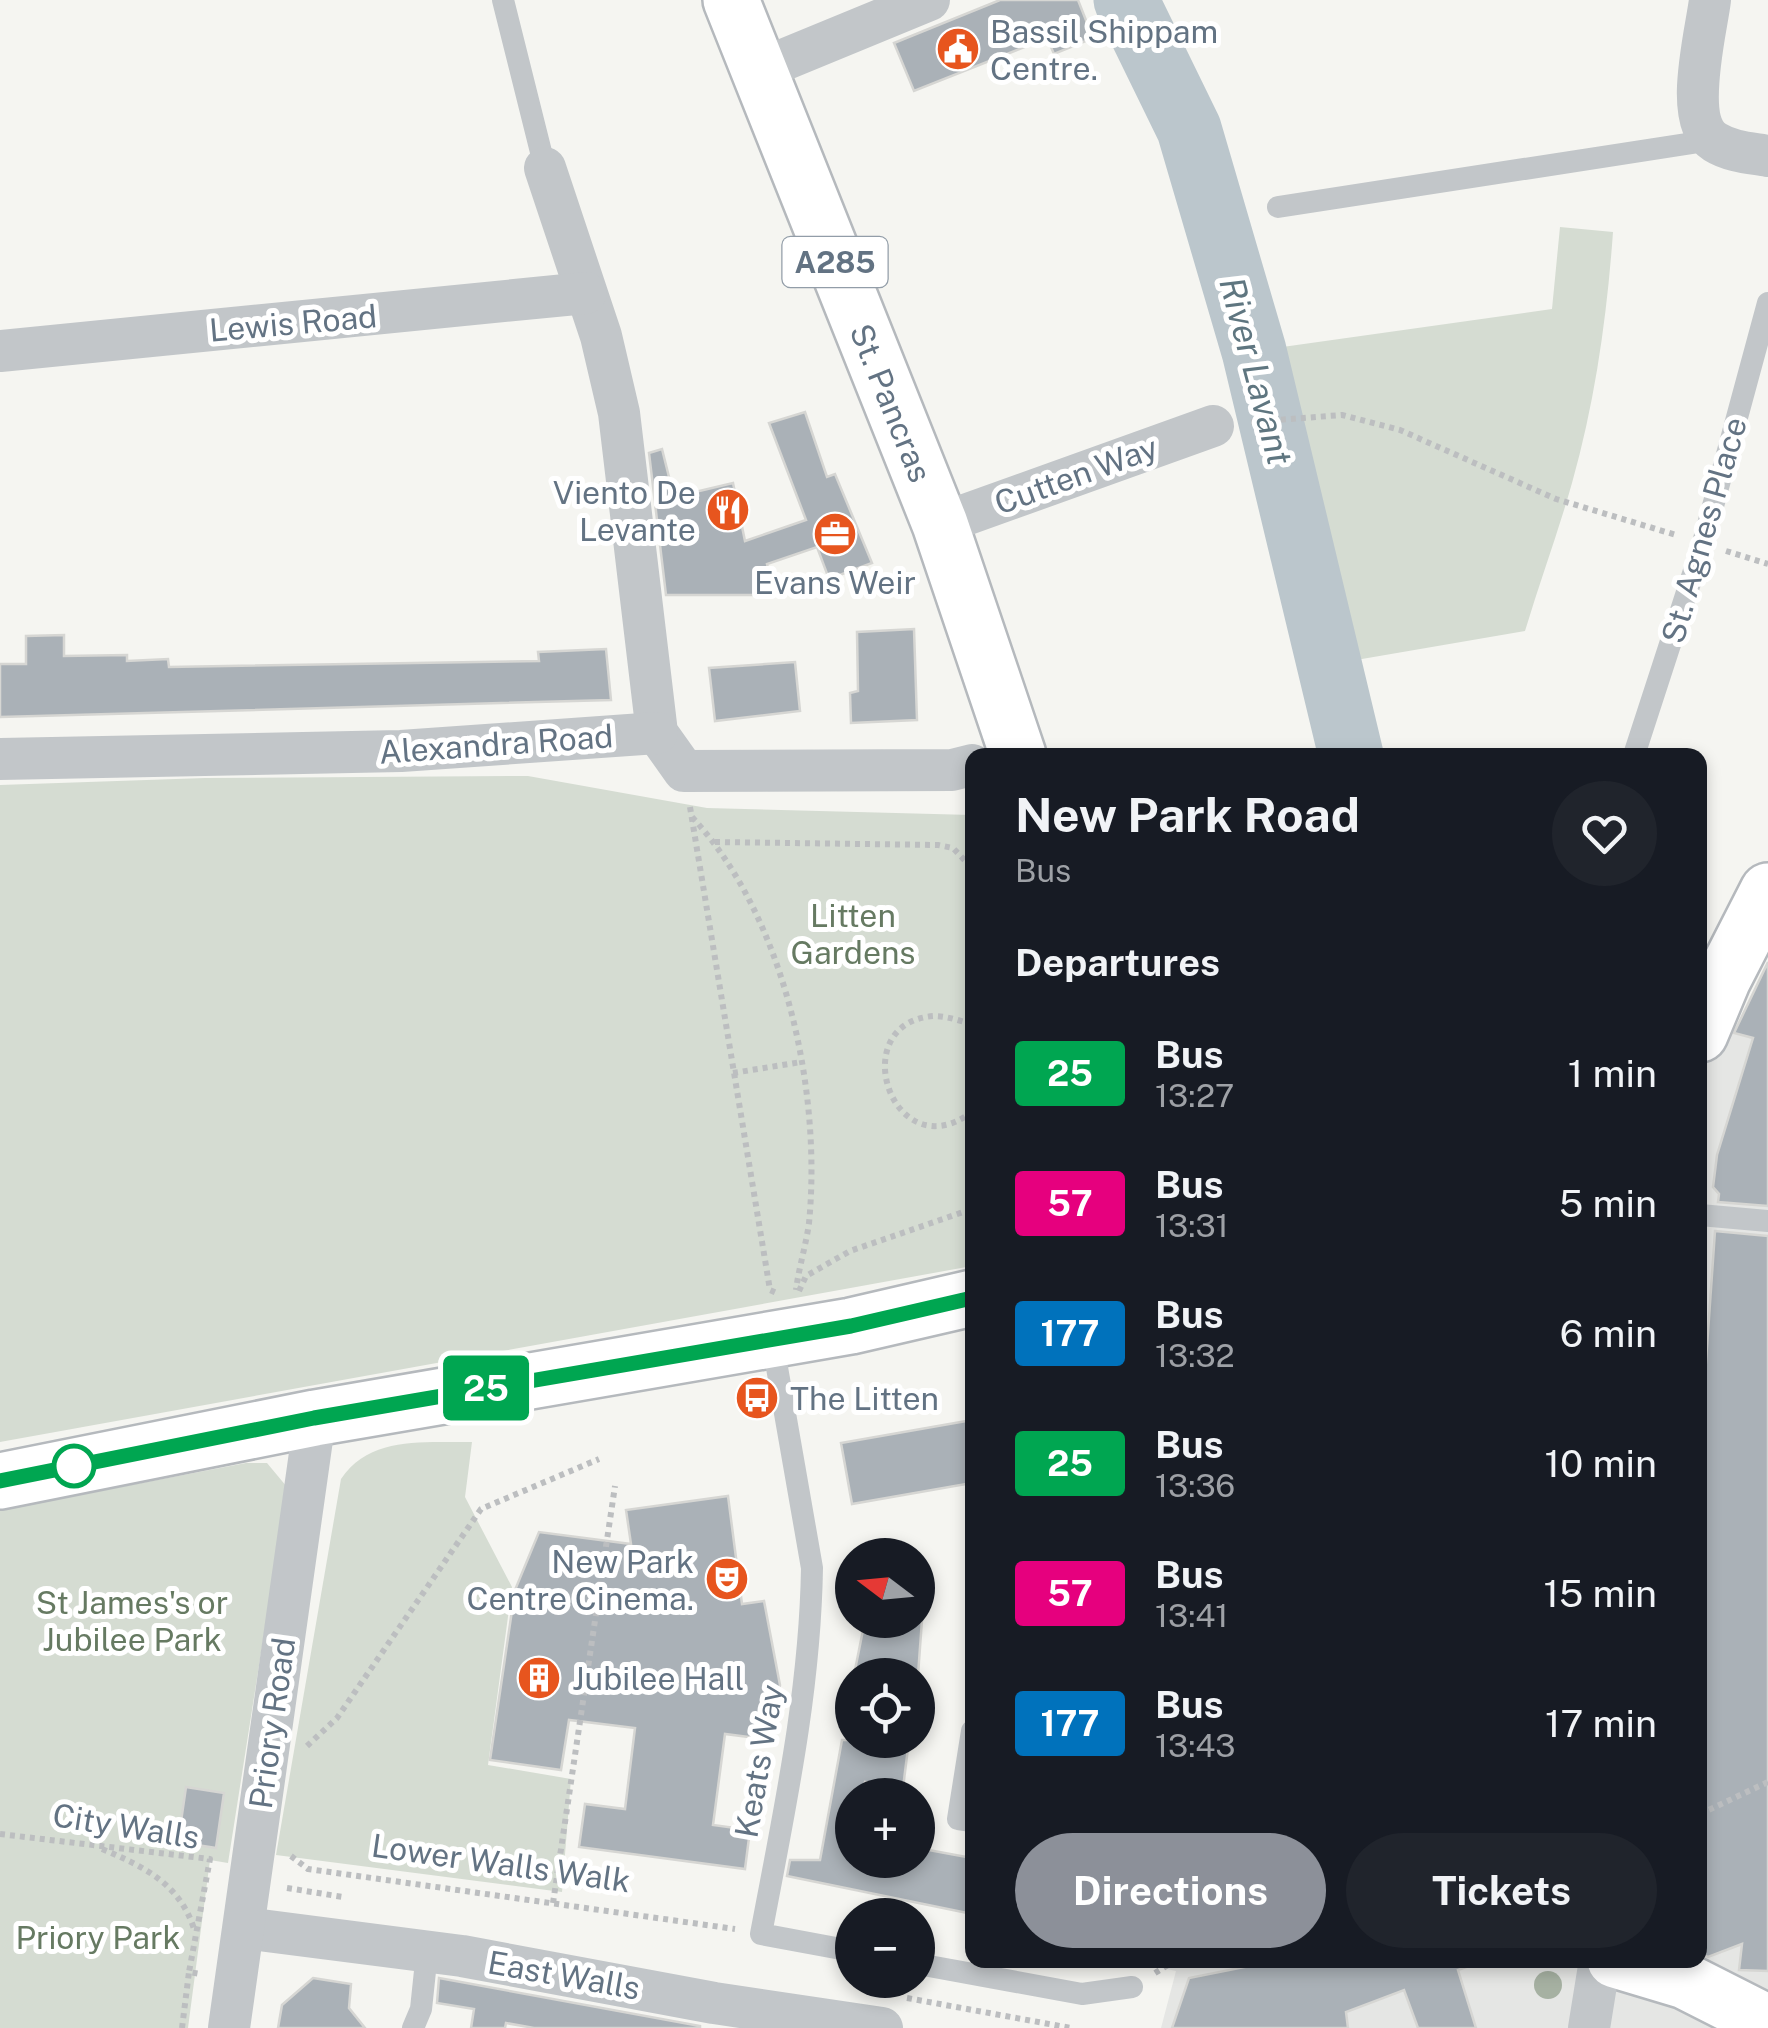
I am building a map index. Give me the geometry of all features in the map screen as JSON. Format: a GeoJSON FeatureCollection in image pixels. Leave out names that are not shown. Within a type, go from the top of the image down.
{"type":"FeatureCollection","features":[{"type":"Feature","properties":{"kind":"main road","name":"St. Pancras"},"geometry":{"type":"LineString","coordinates":[[731,0],[940,524],[1002,748]]}},
{"type":"Feature","properties":{"kind":"main road"},"geometry":{"type":"LineString","coordinates":[[1707,923],[1768,882]]}},
{"type":"Feature","properties":{"kind":"main road"},"geometry":{"type":"LineString","coordinates":[[1707,1017],[1768,891]]}},
{"type":"Feature","properties":{"kind":"main road"},"geometry":{"type":"LineString","coordinates":[[0,1481],[314,1418],[777,1317],[851,1326],[965,1300]]}},
{"type":"Feature","properties":{"kind":"main road"},"geometry":{"type":"LineString","coordinates":[[1680,1971],[1768,2023]]}},
{"type":"Feature","properties":{"kind":"street"},"geometry":{"type":"LineString","coordinates":[[760,70],[929,0]]}},
{"type":"Feature","properties":{"kind":"street"},"geometry":{"type":"LineString","coordinates":[[1710,0],[1698,102],[1702,128],[1712,140],[1729,149],[1768,156]]}},
{"type":"Feature","properties":{"kind":"street"},"geometry":{"type":"LineString","coordinates":[[545,168],[602,336],[618,413],[657,733]]}},
{"type":"Feature","properties":{"kind":"street","name":"Lewis Road"},"geometry":{"type":"LineString","coordinates":[[0,350],[586,293]]}},
{"type":"Feature","properties":{"kind":"street","name":"Cutten Way"},"geometry":{"type":"LineString","coordinates":[[940,524],[1230,424]]}},
{"type":"Feature","properties":{"kind":"street","name":"Alexandra Road"},"geometry":{"type":"LineString","coordinates":[[0,759],[402,752],[657,733],[684,771]]}},
{"type":"Feature","properties":{"kind":"street"},"geometry":{"type":"LineString","coordinates":[[684,771],[952,770],[965,767]]}},
{"type":"Feature","properties":{"kind":"street","name":"Priory Road"},"geometry":{"type":"LineString","coordinates":[[229,2028],[314,1418]]}},
{"type":"Feature","properties":{"kind":"street","name":"East Walls"},"geometry":{"type":"LineString","coordinates":[[244,1928],[427,1952],[711,2016],[882,2028]]}},
{"type":"Feature","properties":{"kind":"street"},"geometry":{"type":"LineString","coordinates":[[1588,2028],[1599,1968]]}},
{"type":"Feature","properties":{"kind":"lane"},"geometry":{"type":"LineString","coordinates":[[503,0],[545,168]]}},
{"type":"Feature","properties":{"kind":"lane"},"geometry":{"type":"LineString","coordinates":[[1278,207],[1712,140]]}},
{"type":"Feature","properties":{"kind":"lane","name":"St. Agnes Place"},"geometry":{"type":"LineString","coordinates":[[1636,748],[1704,543],[1768,303]]}},
{"type":"Feature","properties":{"kind":"lane"},"geometry":{"type":"LineString","coordinates":[[1707,1215],[1768,1222]]}},
{"type":"Feature","properties":{"kind":"lane","name":"Keats Way"},"geometry":{"type":"LineString","coordinates":[[755,1933],[802,1719],[811,1598],[812,1568],[777,1317]]}},
{"type":"Feature","properties":{"kind":"lane"},"geometry":{"type":"LineString","coordinates":[[965,1775],[958,1819],[965,1820]]}},
{"type":"Feature","properties":{"kind":"lane"},"geometry":{"type":"LineString","coordinates":[[755,1933],[835,1949]]}},
{"type":"Feature","properties":{"kind":"lane"},"geometry":{"type":"LineString","coordinates":[[413,2028],[422,2009],[427,1952]]}},
{"type":"Feature","properties":{"kind":"lane"},"geometry":{"type":"LineString","coordinates":[[935,1967],[1082,1994],[1132,1988]]}},
{"type":"Feature","properties":{"kind":"path"},"geometry":{"type":"LineString","coordinates":[[1230,424],[1342,415],[1400,430],[1556,499],[1768,564]]}},
{"type":"Feature","properties":{"kind":"path"},"geometry":{"type":"LineString","coordinates":[[684,771],[777,1317]]}},
{"type":"Feature","properties":{"kind":"path"},"geometry":{"type":"LineString","coordinates":[[691,816],[716,842],[778,964],[794,1016],[810,1172],[808,1224],[795,1301],[806,1276],[850,1251],[965,1211]]}},
{"type":"Feature","properties":{"kind":"path"},"geometry":{"type":"LineString","coordinates":[[716,842],[938,845],[953,848],[965,861]]}},
{"type":"Feature","properties":{"kind":"path"},"geometry":{"type":"LineString","coordinates":[[965,1023],[934,1016],[908,1025],[890,1046],[883,1074],[893,1102],[915,1120],[944,1124],[965,1115]]}},
{"type":"Feature","properties":{"kind":"path"},"geometry":{"type":"LineString","coordinates":[[733,1073],[800,1062]]}},
{"type":"Feature","properties":{"kind":"path"},"geometry":{"type":"LineString","coordinates":[[260,1809],[337,1718],[481,1508],[600,1459]]}},
{"type":"Feature","properties":{"kind":"path"},"geometry":{"type":"LineString","coordinates":[[554,1904],[614,1486]]}},
{"type":"Feature","properties":{"kind":"path"},"geometry":{"type":"LineString","coordinates":[[1707,1811],[1768,1782]]}},
{"type":"Feature","properties":{"kind":"path","name":"Lower Walls Walk"},"geometry":{"type":"LineString","coordinates":[[260,1809],[308,1869],[755,1933]]}},
{"type":"Feature","properties":{"kind":"path","name":"City Walls"},"geometry":{"type":"LineString","coordinates":[[0,1834],[210,1859],[201,1900]]}},
{"type":"Feature","properties":{"kind":"path"},"geometry":{"type":"LineString","coordinates":[[94,1845],[153,1874],[176,1891],[188,1909],[196,1935]]}},
{"type":"Feature","properties":{"kind":"path"},"geometry":{"type":"LineString","coordinates":[[182,2028],[189,1972]]}},
{"type":"Feature","properties":{"kind":"shaded area"},"geometry":{"type":"Polygon","coordinates":[[[1734,1033],[1768,1040],[1768,2028],[1161,2028],[1176,1971],[1162,1968],[1707,1968],[1707,1043],[1734,1033]]]}},
{"type":"Feature","properties":{"kind":"green space"},"geometry":{"type":"Polygon","coordinates":[[[1560,227],[1613,232],[1599,359],[1587,421],[1561,520],[1525,631],[1327,665],[1254,351],[1552,309],[1560,227]]]}},
{"type":"Feature","properties":{"kind":"green space","name":"Litten Gardens"},"geometry":{"type":"Polygon","coordinates":[[[528,776],[707,808],[965,815],[965,1267],[0,1442],[0,785],[205,778],[528,776]]]}},
{"type":"Feature","properties":{"kind":"green space"},"geometry":{"type":"Polygon","coordinates":[[[472,1442],[465,1497],[512,1587],[488,1765],[571,1779],[562,1892],[276,1855],[341,1479],[353,1465],[383,1448],[472,1442]]]}},
{"type":"Feature","properties":{"kind":"green space","name":"St James's or Jubilee Park"},"geometry":{"type":"Polygon","coordinates":[[[246,1463],[267,1463],[287,1487],[228,1863],[210,1860],[188,2028],[0,2028],[0,1510],[246,1463]]]}},
{"type":"Feature","properties":{"kind":"building","name":"Bassil Shippam Centre."},"geometry":{"type":"Polygon","coordinates":[[[1000,0],[1078,0],[1093,38],[1054,54],[1047,38],[914,91],[894,43],[1000,0]]]}},
{"type":"Feature","properties":{"kind":"building"},"geometry":{"type":"Polygon","coordinates":[[[805,412],[827,477],[835,474],[872,563],[829,579],[817,547],[767,564],[775,595],[666,595],[649,453],[662,449],[674,497],[733,483],[745,541],[806,520],[769,423],[805,412]]]}},
{"type":"Feature","properties":{"kind":"building"},"geometry":{"type":"Polygon","coordinates":[[[914,629],[917,720],[851,723],[850,693],[858,691],[857,632],[914,629]]]}},
{"type":"Feature","properties":{"kind":"building"},"geometry":{"type":"Polygon","coordinates":[[[64,635],[64,656],[127,655],[127,661],[168,659],[169,667],[539,661],[538,652],[606,649],[611,700],[0,717],[0,664],[26,664],[26,636],[64,635]]]}},
{"type":"Feature","properties":{"kind":"building"},"geometry":{"type":"Polygon","coordinates":[[[795,662],[800,711],[715,721],[709,668],[795,662]]]}},
{"type":"Feature","properties":{"kind":"building"},"geometry":{"type":"Polygon","coordinates":[[[1768,962],[1768,1206],[1718,1202],[1719,1194],[1713,1187],[1717,1155],[1753,1038],[1734,1033],[1768,962]]]}},
{"type":"Feature","properties":{"kind":"building"},"geometry":{"type":"Polygon","coordinates":[[[1715,1231],[1768,1236],[1768,1971],[1739,1970],[1742,1944],[1707,1957],[1707,1347],[1715,1231]]]}},
{"type":"Feature","properties":{"kind":"building"},"geometry":{"type":"Polygon","coordinates":[[[965,1421],[965,1484],[852,1504],[841,1443],[965,1421]]]}},
{"type":"Feature","properties":{"kind":"building"},"geometry":{"type":"Polygon","coordinates":[[[728,1496],[742,1604],[764,1601],[780,1685],[772,1740],[725,1734],[713,1825],[750,1830],[745,1869],[579,1847],[585,1804],[625,1809],[635,1728],[569,1720],[561,1770],[490,1760],[515,1590],[539,1532],[631,1544],[626,1510],[728,1496]]]}},
{"type":"Feature","properties":{"kind":"building"},"geometry":{"type":"Polygon","coordinates":[[[861,1638],[921,1638],[919,1658],[857,1658],[861,1638]]]}},
{"type":"Feature","properties":{"kind":"building"},"geometry":{"type":"Polygon","coordinates":[[[839,1758],[907,1758],[904,1778],[835,1778],[839,1758]]]}},
{"type":"Feature","properties":{"kind":"building"},"geometry":{"type":"Polygon","coordinates":[[[835,1778],[835,1878],[935,1878],[935,1851],[965,1857],[965,1913],[935,1906],[935,1898],[894,1898],[787,1876],[790,1860],[820,1860],[835,1778]]]}},
{"type":"Feature","properties":{"kind":"building"},"geometry":{"type":"Polygon","coordinates":[[[186,1787],[224,1793],[216,1848],[178,1842],[186,1787]]]}},
{"type":"Feature","properties":{"kind":"building"},"geometry":{"type":"Polygon","coordinates":[[[1240,1968],[1463,1968],[1458,1970],[1476,2028],[1418,2028],[1404,1990],[1346,2012],[1348,2028],[1172,2028],[1189,1978],[1240,1968]]]}},
{"type":"Feature","properties":{"kind":"building"},"geometry":{"type":"Polygon","coordinates":[[[313,1978],[351,1984],[349,2008],[365,2028],[278,2028],[282,2005],[313,1978]]]}},
{"type":"Feature","properties":{"kind":"building"},"geometry":{"type":"Polygon","coordinates":[[[439,1978],[700,2028],[534,2028],[506,2023],[505,2028],[471,2028],[474,2009],[437,2003],[439,1978]]]}},
{"type":"Feature","properties":{"kind":"waterway","name":"River Lavant"},"geometry":{"type":"LineString","coordinates":[[1126,0],[1189,129],[1254,351],[1349,748]]}},
{"type":"Feature","properties":{"kind":"bus line","name":"25"},"geometry":{"type":"LineString","coordinates":[[0,1481],[314,1418],[851,1326],[965,1300]]}},
{"type":"Feature","properties":{"kind":"place","name":"Bassil Shippam Centre."},"geometry":{"type":"Point","coordinates":[958,49]}},
{"type":"Feature","properties":{"kind":"place","name":"Viento De Levante"},"geometry":{"type":"Point","coordinates":[728,510]}},
{"type":"Feature","properties":{"kind":"place","name":"Evans Weir"},"geometry":{"type":"Point","coordinates":[835,534]}},
{"type":"Feature","properties":{"kind":"place","name":"The Litten"},"geometry":{"type":"Point","coordinates":[757,1398]}},
{"type":"Feature","properties":{"kind":"place","name":"New Park Centre Cinema."},"geometry":{"type":"Point","coordinates":[727,1579]}},
{"type":"Feature","properties":{"kind":"place","name":"Jubilee Hall"},"geometry":{"type":"Point","coordinates":[539,1678]}},
{"type":"Feature","properties":{"kind":"park label","name":"Priory Park"},"geometry":{"type":"Point","coordinates":[98,1937]}}]}
